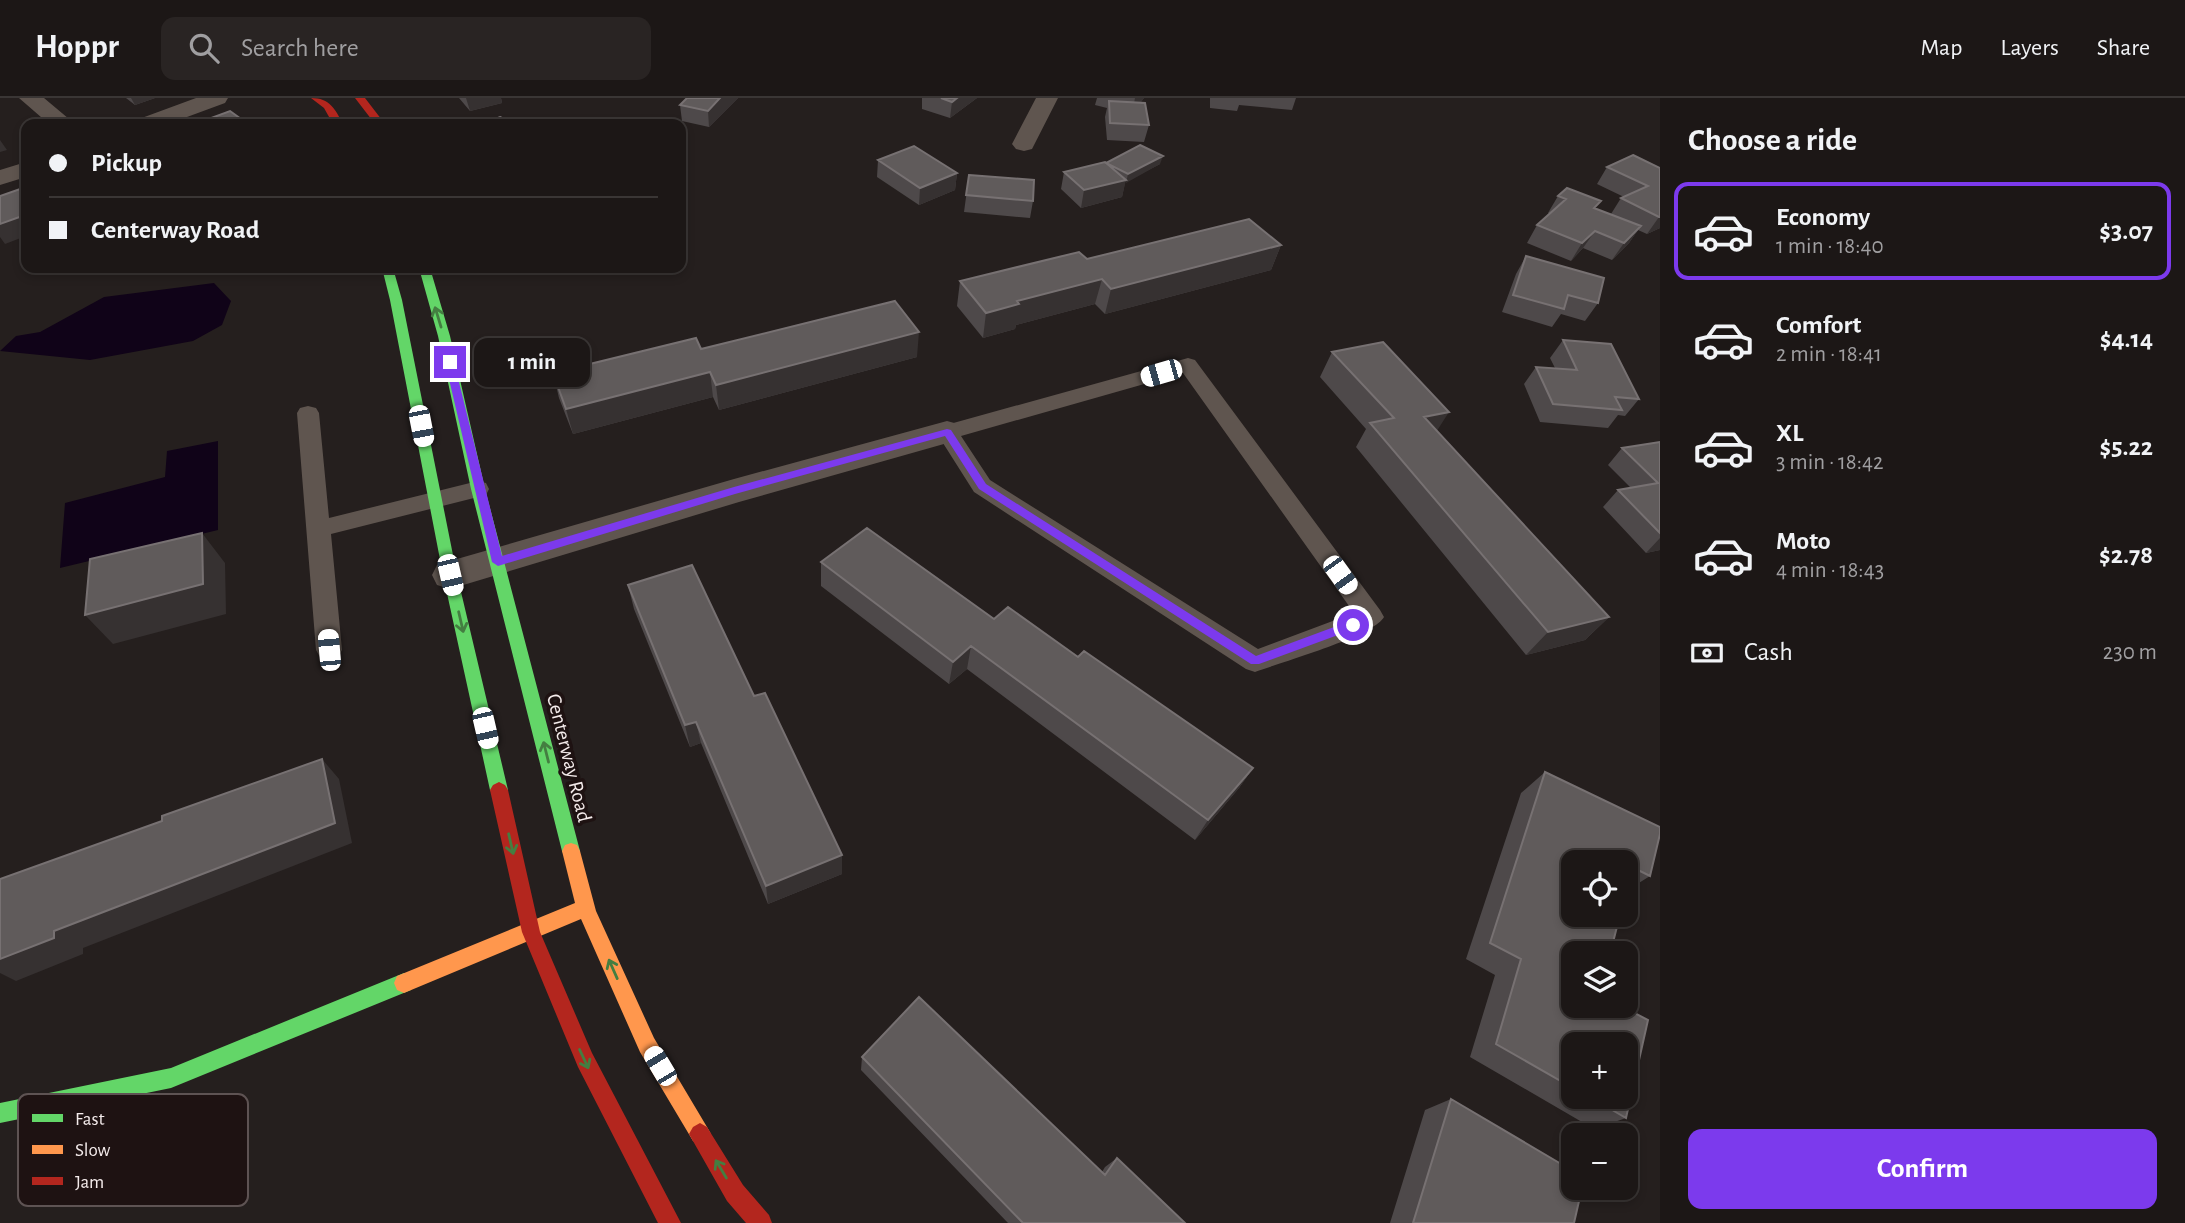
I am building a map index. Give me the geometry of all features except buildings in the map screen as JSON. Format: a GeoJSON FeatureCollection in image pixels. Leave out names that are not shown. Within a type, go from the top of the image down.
{"type":"FeatureCollection","features":[{"type":"Feature","properties":{"kind":"street"},"geometry":{"type":"LineString","coordinates":[[30,98],[57,119]]}},
{"type":"Feature","properties":{"kind":"street"},"geometry":{"type":"LineString","coordinates":[[160,119],[217,98]]}},
{"type":"Feature","properties":{"kind":"street"},"geometry":{"type":"LineString","coordinates":[[316,98],[328,106],[335,119]]}},
{"type":"Feature","properties":{"kind":"street"},"geometry":{"type":"LineString","coordinates":[[360,98],[376,119]]}},
{"type":"Feature","properties":{"kind":"street"},"geometry":{"type":"LineString","coordinates":[[1024,144],[1047,98]]}},
{"type":"Feature","properties":{"kind":"street"},"geometry":{"type":"LineString","coordinates":[[0,178],[21,171]]}},
{"type":"Feature","properties":{"kind":"street"},"geometry":{"type":"LineString","coordinates":[[388,273],[450,575],[531,932],[584,1060],[670,1223]]}},
{"type":"Feature","properties":{"kind":"street","name":"Centerway Road"},"geometry":{"type":"LineString","coordinates":[[425,273],[444,336],[478,489],[586,908],[647,1045],[735,1193],[761,1223]]}},
{"type":"Feature","properties":{"kind":"street"},"geometry":{"type":"LineString","coordinates":[[450,575],[734,491],[947,432]]}},
{"type":"Feature","properties":{"kind":"street"},"geometry":{"type":"LineString","coordinates":[[97,1094],[171,1077],[586,908]]}},
{"type":"Feature","properties":{"kind":"street"},"geometry":{"type":"LineString","coordinates":[[0,1113],[18,1112]]}},
{"type":"Feature","properties":{"kind":"lane"},"geometry":{"type":"LineString","coordinates":[[1188,365],[1371,617],[1336,633],[1255,661],[982,486],[947,432],[1188,365]]}},
{"type":"Feature","properties":{"kind":"lane"},"geometry":{"type":"LineString","coordinates":[[309,413],[329,650]]}},
{"type":"Feature","properties":{"kind":"lane"},"geometry":{"type":"LineString","coordinates":[[318,529],[435,502],[478,489]]}},
{"type":"Feature","properties":{"kind":"shaded area"},"geometry":{"type":"Polygon","coordinates":[[[214,283],[231,301],[222,325],[193,341],[90,360],[0,351],[16,336],[40,332],[104,297],[214,283]]]}},
{"type":"Feature","properties":{"kind":"shaded area"},"geometry":{"type":"Polygon","coordinates":[[[218,441],[218,530],[60,568],[65,503],[165,477],[167,451],[218,441]]]}},
{"type":"Feature","properties":{"kind":"traffic: fast"},"geometry":{"type":"LineString","coordinates":[[388,273],[450,575],[499,790]]}},
{"type":"Feature","properties":{"kind":"traffic: fast"},"geometry":{"type":"LineString","coordinates":[[425,273],[444,336],[478,489],[571,851]]}},
{"type":"Feature","properties":{"kind":"traffic: fast"},"geometry":{"type":"LineString","coordinates":[[93,1094],[171,1078],[404,983]]}},
{"type":"Feature","properties":{"kind":"traffic: fast"},"geometry":{"type":"LineString","coordinates":[[0,1113],[18,1109]]}},
{"type":"Feature","properties":{"kind":"traffic: slow"},"geometry":{"type":"LineString","coordinates":[[571,851],[587,912],[647,1045],[700,1134]]}},
{"type":"Feature","properties":{"kind":"traffic: slow"},"geometry":{"type":"LineString","coordinates":[[404,983],[586,908]]}},
{"type":"Feature","properties":{"kind":"traffic: jam"},"geometry":{"type":"LineString","coordinates":[[316,98],[328,106],[335,119]]}},
{"type":"Feature","properties":{"kind":"traffic: jam"},"geometry":{"type":"LineString","coordinates":[[360,98],[376,119]]}},
{"type":"Feature","properties":{"kind":"traffic: jam"},"geometry":{"type":"LineString","coordinates":[[499,790],[531,932],[585,1060],[670,1223]]}},
{"type":"Feature","properties":{"kind":"traffic: jam"},"geometry":{"type":"LineString","coordinates":[[700,1134],[735,1193],[761,1223]]}},
{"type":"Feature","properties":{"kind":"route"},"geometry":{"type":"LineString","coordinates":[[450,362],[478,489],[498,562],[734,491],[947,432],[982,486],[1255,661],[1353,625]]}}]}
